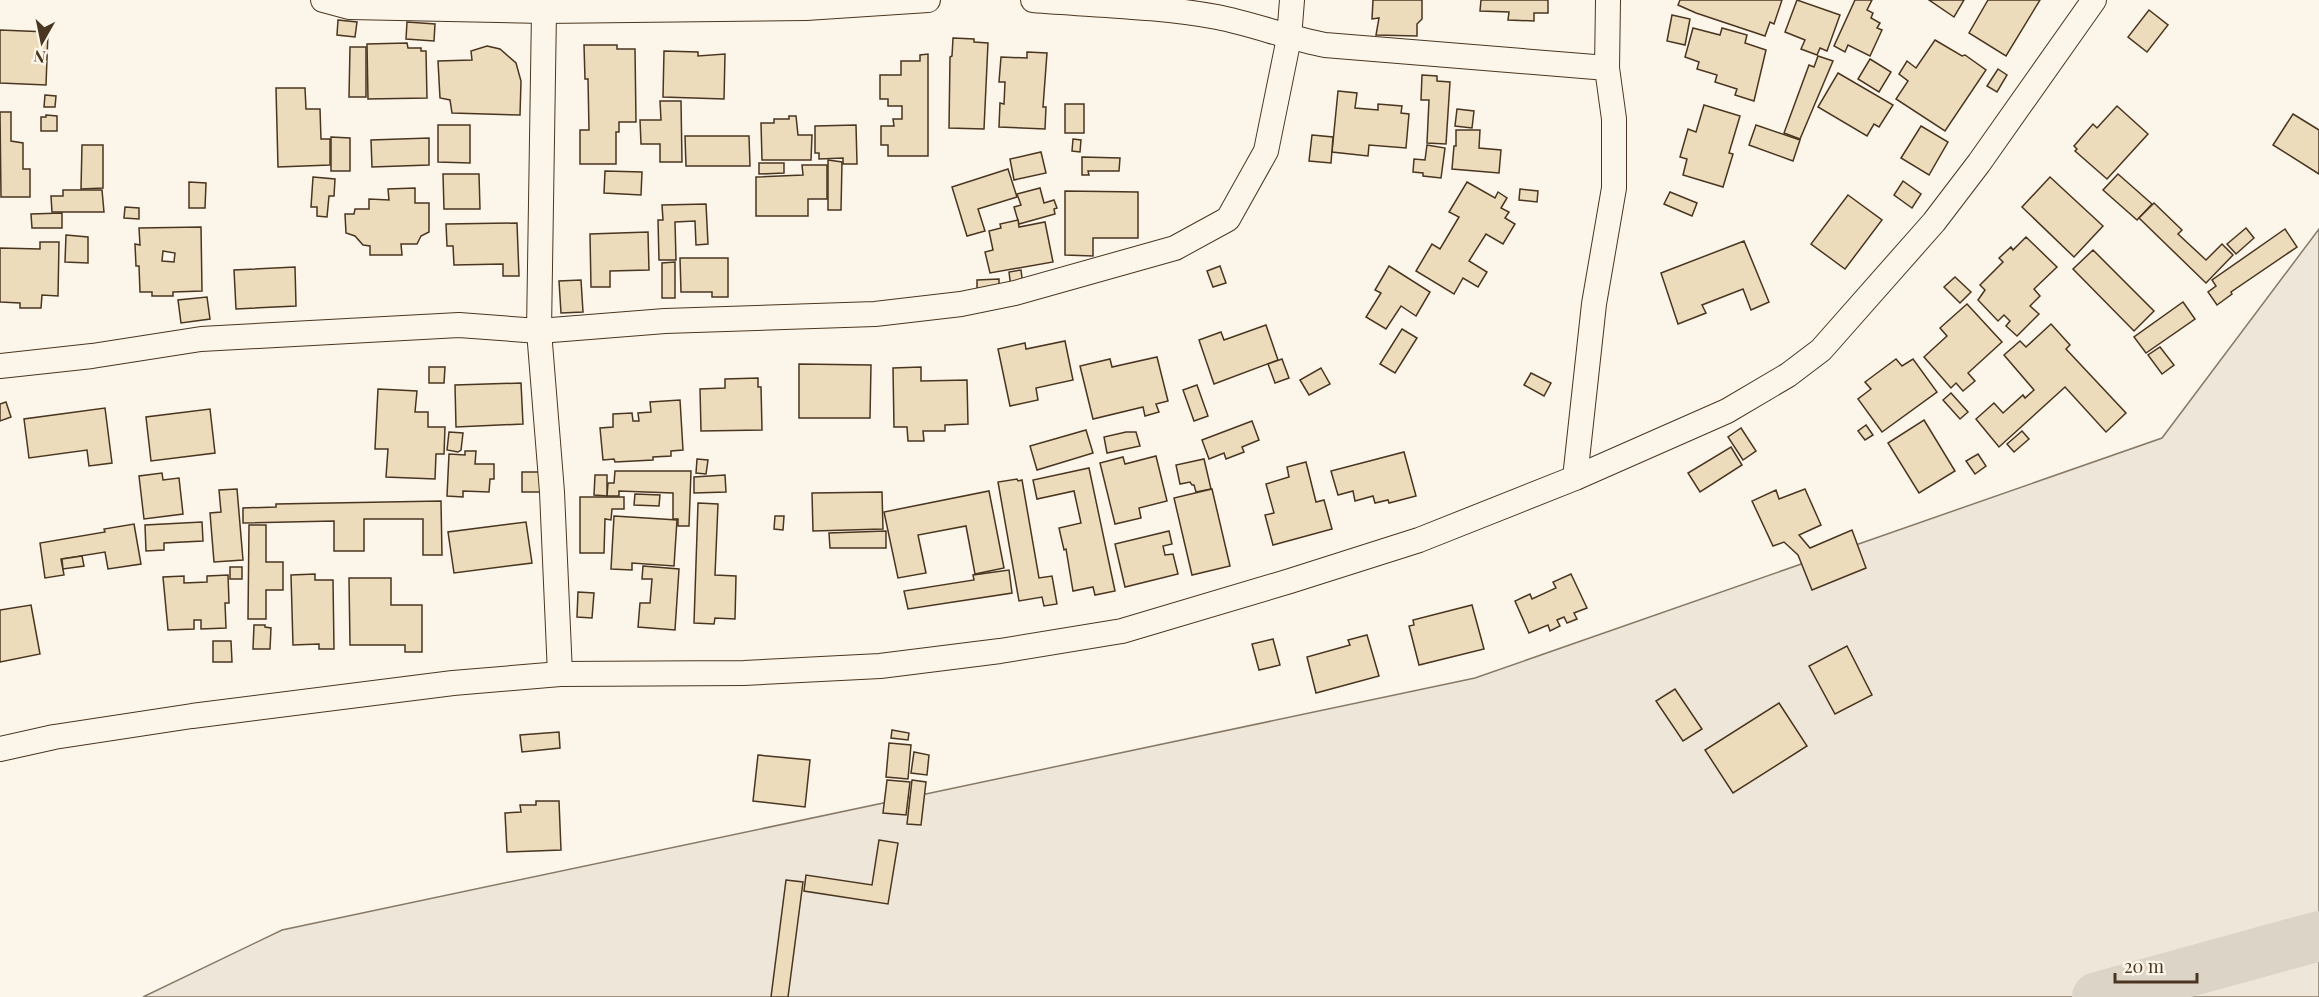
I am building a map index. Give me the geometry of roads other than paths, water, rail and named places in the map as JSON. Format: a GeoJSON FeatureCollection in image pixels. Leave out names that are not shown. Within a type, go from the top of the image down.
{"type":"FeatureCollection","features":[{"type":"Feature","properties":{"kind":"street"},"geometry":{"type":"LineString","coordinates":[[323,0],[349,7],[544,11],[806,8],[928,0]]}},
{"type":"Feature","properties":{"kind":"street"},"geometry":{"type":"LineString","coordinates":[[1033,0],[1173,11],[1219,18],[1324,45],[1408,50],[1607,68]]}},
{"type":"Feature","properties":{"kind":"street"},"geometry":{"type":"LineString","coordinates":[[0,366],[92,356],[201,339],[459,326],[539,331],[665,321],[875,314],[961,303],[1015,293],[1175,248],[1228,219],[1266,151],[1290,38],[1292,0]]}},
{"type":"Feature","properties":{"kind":"street"},"geometry":{"type":"LineString","coordinates":[[1575,478],[1594,304],[1614,188],[1614,119],[1607,68],[1608,0]]}},
{"type":"Feature","properties":{"kind":"street"},"geometry":{"type":"LineString","coordinates":[[0,749],[54,737],[302,701],[453,683],[560,674],[744,673],[880,666],[1000,651],[1122,631],[1419,540],[1575,478],[1727,411],[1788,375],[1821,350],[1934,222],[1979,163],[2094,0]]}},
{"type":"Feature","properties":{"kind":"street"},"geometry":{"type":"LineString","coordinates":[[544,11],[539,331],[552,492],[560,674]]}},
{"type":"Feature","properties":{"kind":"waterway"},"geometry":{"type":"LineString","coordinates":[[2097,997],[2319,936]]}}]}
